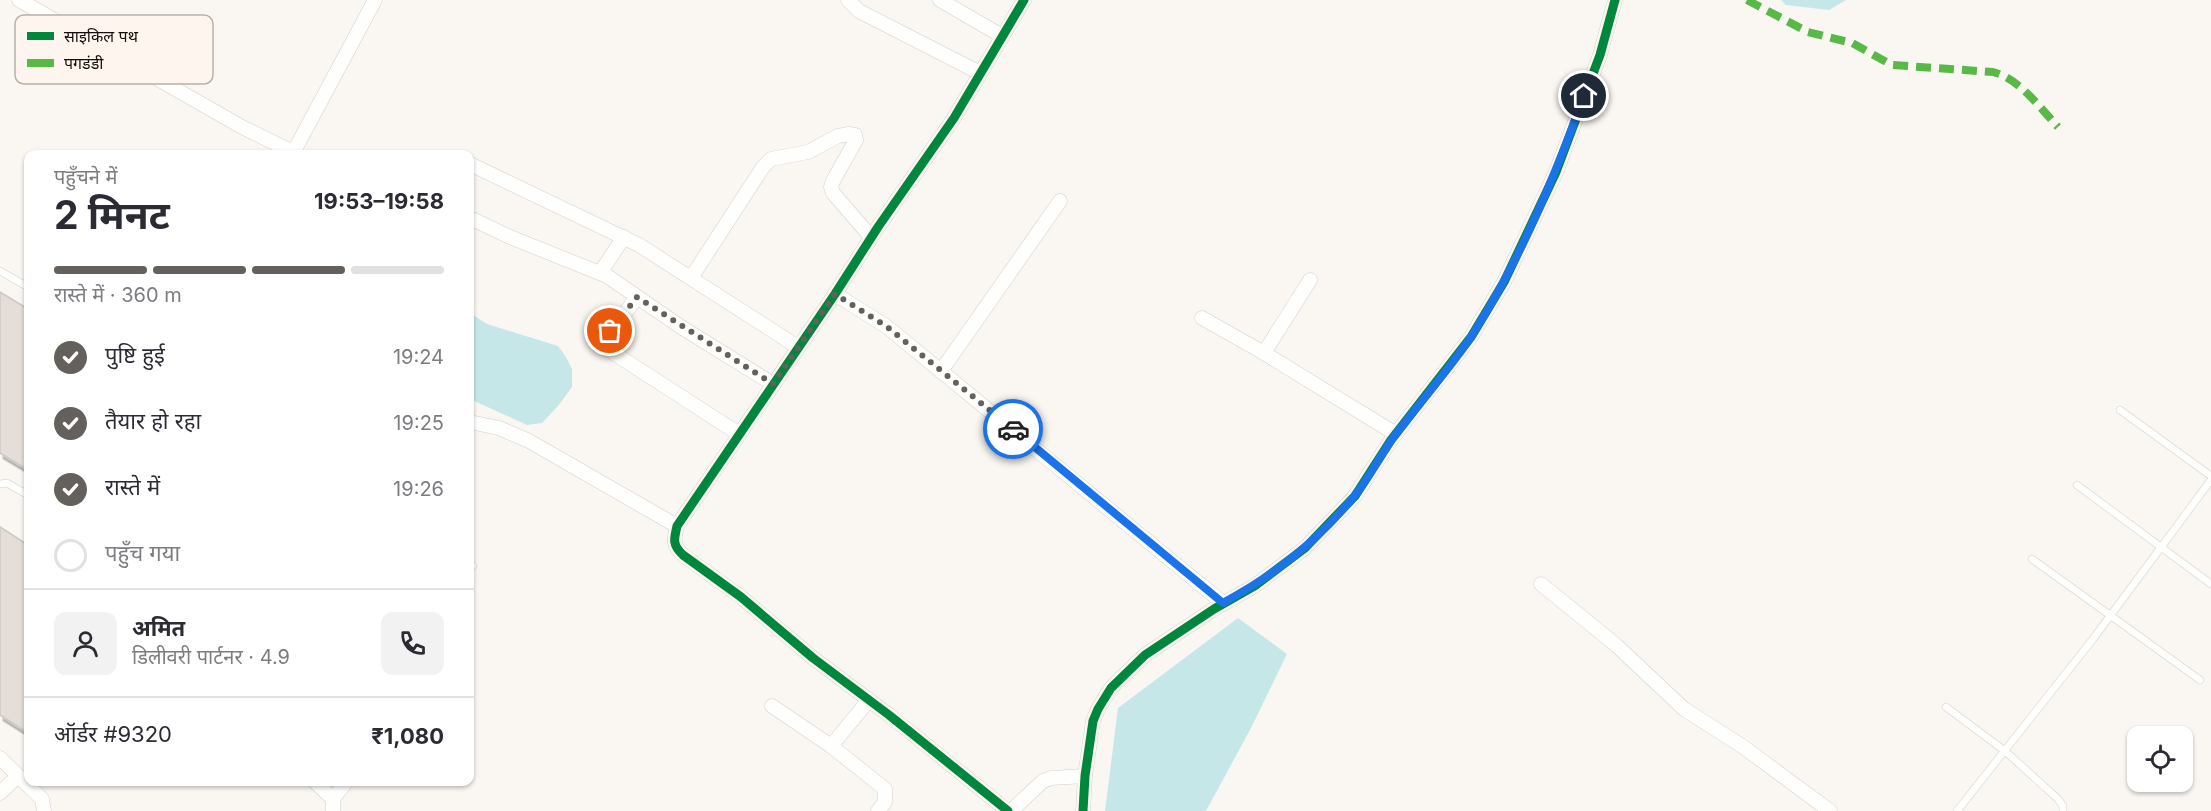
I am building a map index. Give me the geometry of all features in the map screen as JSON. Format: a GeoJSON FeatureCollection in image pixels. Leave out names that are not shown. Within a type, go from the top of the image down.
{"type":"FeatureCollection","features":[{"type":"Feature","properties":{"kind":"street"},"geometry":{"type":"LineString","coordinates":[[19,0],[45,15]]}},
{"type":"Feature","properties":{"kind":"street"},"geometry":{"type":"LineString","coordinates":[[297,150],[375,0]]}},
{"type":"Feature","properties":{"kind":"street"},"geometry":{"type":"LineString","coordinates":[[848,0],[859,11],[980,73]]}},
{"type":"Feature","properties":{"kind":"street"},"geometry":{"type":"LineString","coordinates":[[940,0],[1002,36]]}},
{"type":"Feature","properties":{"kind":"street"},"geometry":{"type":"LineString","coordinates":[[1024,0],[954,118],[871,237],[835,294],[677,526],[674,544],[683,555],[741,597],[813,658],[1009,811],[1043,781],[1051,778],[1084,776]]}},
{"type":"Feature","properties":{"kind":"street"},"geometry":{"type":"LineString","coordinates":[[1083,811],[1084,776],[1093,721],[1111,688],[1145,655],[1223,603],[1256,585],[1305,548],[1355,496],[1396,434],[1471,337],[1504,282],[1556,172],[1600,55],[1615,0]]}},
{"type":"Feature","properties":{"kind":"street"},"geometry":{"type":"LineString","coordinates":[[166,84],[288,150]]}},
{"type":"Feature","properties":{"kind":"street"},"geometry":{"type":"LineString","coordinates":[[691,278],[763,167],[771,159],[808,152],[838,136],[855,135],[856,140],[831,187],[833,193],[871,237]]}},
{"type":"Feature","properties":{"kind":"street"},"geometry":{"type":"LineString","coordinates":[[474,166],[624,237],[798,347]]}},
{"type":"Feature","properties":{"kind":"street"},"geometry":{"type":"LineString","coordinates":[[941,371],[1060,201]]}},
{"type":"Feature","properties":{"kind":"street"},"geometry":{"type":"LineString","coordinates":[[474,220],[600,273],[773,384]]}},
{"type":"Feature","properties":{"kind":"street"},"geometry":{"type":"LineString","coordinates":[[600,273],[624,237]]}},
{"type":"Feature","properties":{"kind":"street"},"geometry":{"type":"LineString","coordinates":[[1264,353],[1310,280]]}},
{"type":"Feature","properties":{"kind":"street"},"geometry":{"type":"LineString","coordinates":[[835,294],[886,326],[1223,603]]}},
{"type":"Feature","properties":{"kind":"street"},"geometry":{"type":"LineString","coordinates":[[637,297],[606,339],[605,344],[609,350],[739,434]]}},
{"type":"Feature","properties":{"kind":"street"},"geometry":{"type":"LineString","coordinates":[[1202,318],[1396,434]]}},
{"type":"Feature","properties":{"kind":"street"},"geometry":{"type":"LineString","coordinates":[[474,423],[500,428],[529,441],[677,526]]}},
{"type":"Feature","properties":{"kind":"street"},"geometry":{"type":"LineString","coordinates":[[1541,584],[1616,645],[1684,709],[1742,746],[1830,811]]}},
{"type":"Feature","properties":{"kind":"street"},"geometry":{"type":"LineString","coordinates":[[831,746],[869,700]]}},
{"type":"Feature","properties":{"kind":"street"},"geometry":{"type":"LineString","coordinates":[[772,706],[831,746],[885,789],[885,802],[878,811]]}},
{"type":"Feature","properties":{"kind":"street"},"geometry":{"type":"LineString","coordinates":[[0,758],[24,782]]}},
{"type":"Feature","properties":{"kind":"street"},"geometry":{"type":"LineString","coordinates":[[0,793],[18,776]]}},
{"type":"Feature","properties":{"kind":"street"},"geometry":{"type":"LineString","coordinates":[[28,786],[42,799],[44,811]]}},
{"type":"Feature","properties":{"kind":"street"},"geometry":{"type":"LineString","coordinates":[[318,786],[333,805],[344,786]]}},
{"type":"Feature","properties":{"kind":"lane"},"geometry":{"type":"LineString","coordinates":[[0,271],[24,285]]}},
{"type":"Feature","properties":{"kind":"lane"},"geometry":{"type":"LineString","coordinates":[[1957,811],[2110,616],[2211,478],[2120,411]]}},
{"type":"Feature","properties":{"kind":"lane"},"geometry":{"type":"LineString","coordinates":[[0,484],[8,483],[24,493]]}},
{"type":"Feature","properties":{"kind":"lane"},"geometry":{"type":"LineString","coordinates":[[2077,485],[2211,584]]}},
{"type":"Feature","properties":{"kind":"lane"},"geometry":{"type":"LineString","coordinates":[[2032,559],[2200,680]]}},
{"type":"Feature","properties":{"kind":"lane"},"geometry":{"type":"LineString","coordinates":[[1947,707],[2005,751],[2058,799],[2063,811]]}},
{"type":"Feature","properties":{"kind":"water"},"geometry":{"type":"Polygon","coordinates":[[[1781,0],[1846,0],[1829,10],[1786,5],[1781,0]]]}},
{"type":"Feature","properties":{"kind":"water"},"geometry":{"type":"Polygon","coordinates":[[[474,316],[487,324],[558,346],[572,369],[572,387],[558,406],[542,423],[527,425],[474,401],[474,316]]]}},
{"type":"Feature","properties":{"kind":"water"},"geometry":{"type":"Polygon","coordinates":[[[1238,618],[1287,654],[1251,728],[1206,811],[1105,811],[1118,708],[1238,618]]]}},
{"type":"Feature","properties":{"kind":"building"},"geometry":{"type":"Polygon","coordinates":[[[0,292],[24,307],[24,468],[0,453],[0,292]]]}},
{"type":"Feature","properties":{"kind":"building"},"geometry":{"type":"Polygon","coordinates":[[[0,527],[24,542],[24,730],[0,715],[0,527]]]}},
{"type":"Feature","properties":{"kind":"marked path"},"geometry":{"type":"LineString","coordinates":[[1747,0],[1808,32],[1852,43],[1892,65],[1993,72],[2003,76],[2021,87],[2058,127]]}},
{"type":"Feature","properties":{"kind":"cycle path"},"geometry":{"type":"LineString","coordinates":[[1008,811],[889,715],[813,658],[741,597],[683,555],[675,545],[675,538],[677,526],[954,118],[1024,0]]}},
{"type":"Feature","properties":{"kind":"cycle path"},"geometry":{"type":"LineString","coordinates":[[1083,811],[1085,776],[1093,721],[1111,688],[1145,655],[1214,609],[1256,585],[1305,548],[1355,496],[1391,440],[1471,337],[1504,282],[1556,172],[1600,55],[1615,0]]}},
{"type":"Feature","properties":{"kind":"way so far"},"geometry":{"type":"LineString","coordinates":[[610,331],[637,297],[773,384],[835,294],[886,326],[1013,429]]}},
{"type":"Feature","properties":{"kind":"route"},"geometry":{"type":"LineString","coordinates":[[1013,429],[1223,603],[1256,585],[1305,548],[1355,496],[1391,440],[1471,337],[1504,282],[1533,222],[1556,172],[1584,96]]}}]}
